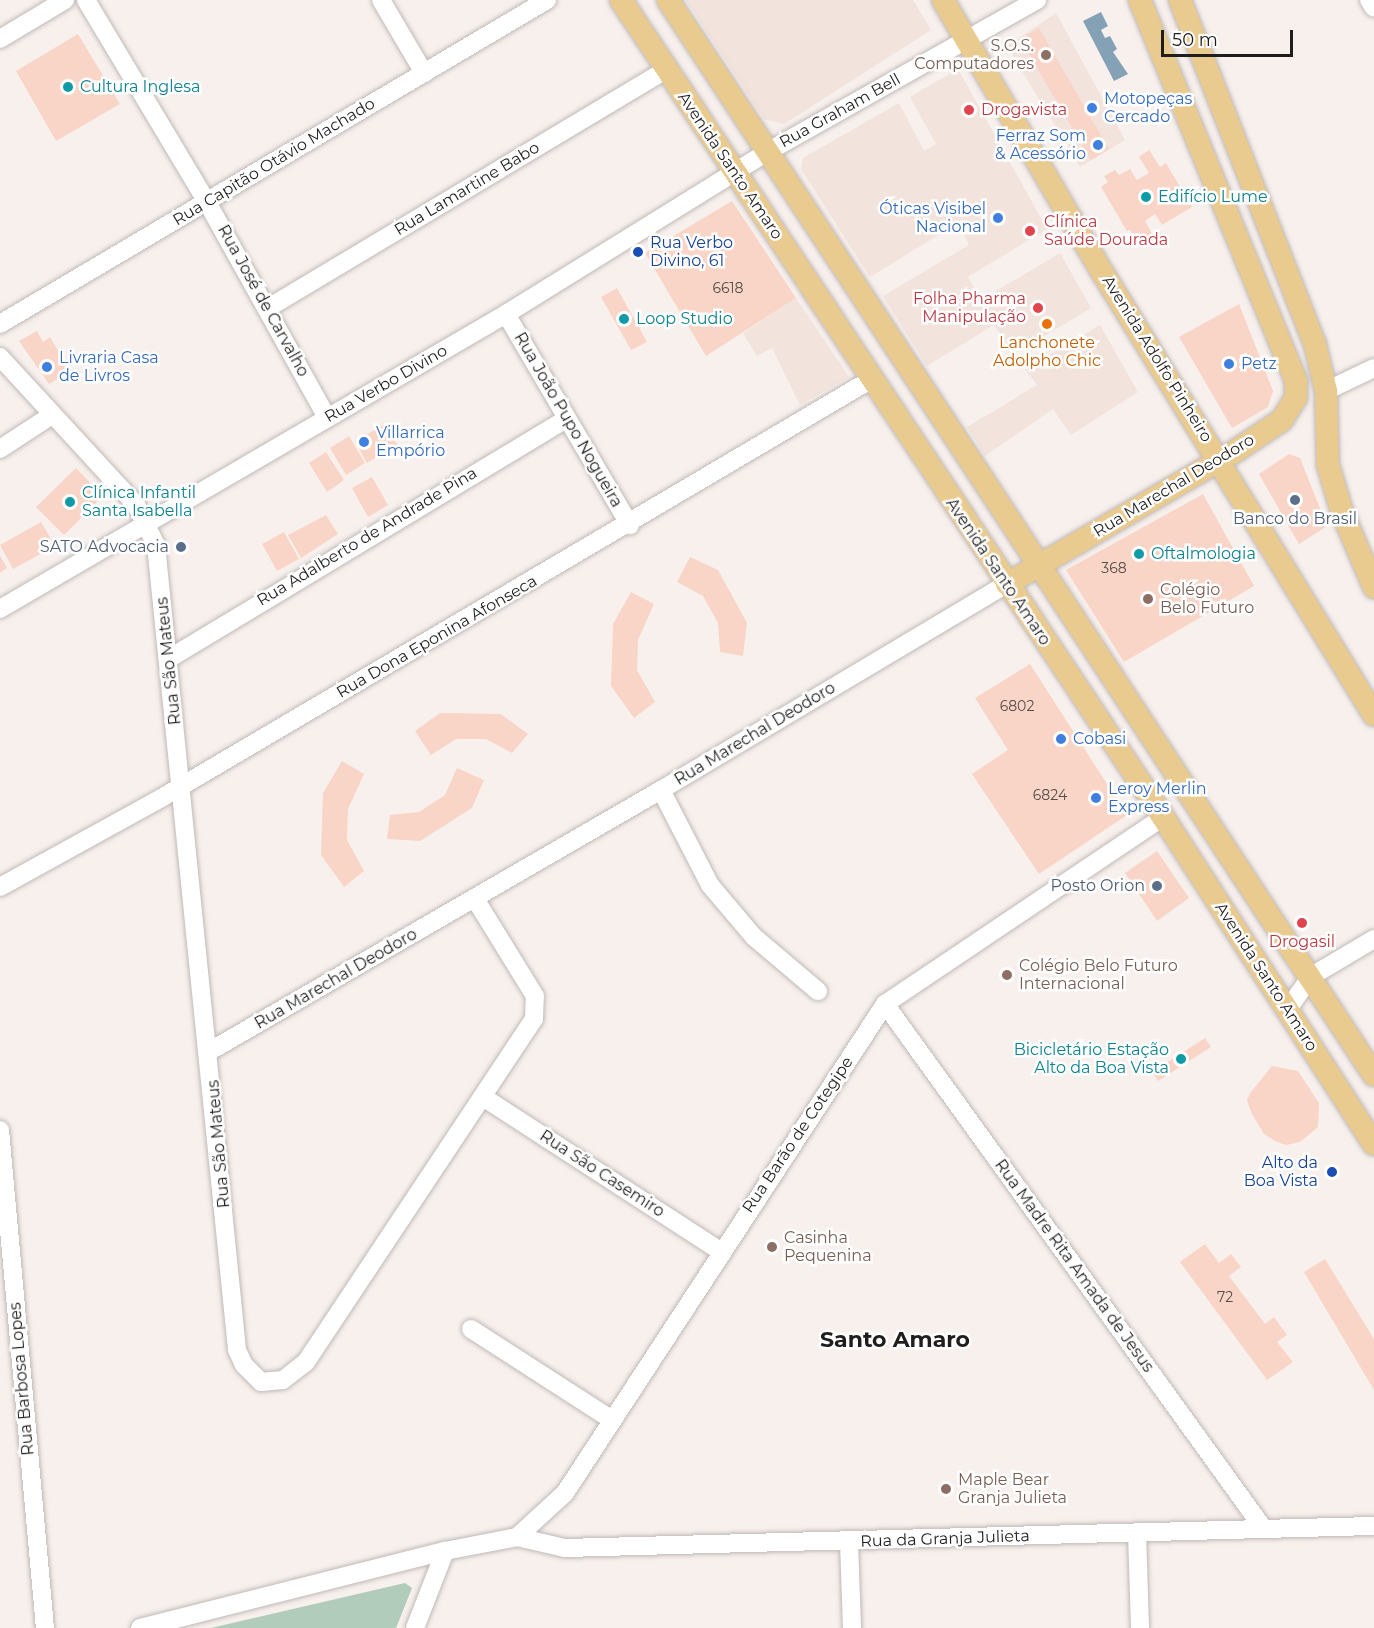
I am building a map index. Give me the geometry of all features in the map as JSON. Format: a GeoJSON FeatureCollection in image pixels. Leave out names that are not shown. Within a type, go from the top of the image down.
{"type":"FeatureCollection","features":[{"type":"Feature","properties":{"kind":"main road","name":"Avenida Santo Amaro"},"geometry":{"type":"LineString","coordinates":[[621,0],[870,380],[1164,817],[1374,1144]]}},
{"type":"Feature","properties":{"kind":"main road"},"geometry":{"type":"LineString","coordinates":[[668,0],[1374,1075]]}},
{"type":"Feature","properties":{"kind":"main road","name":"Avenida Adolfo Pinheiro"},"geometry":{"type":"LineString","coordinates":[[943,0],[1104,275],[1220,460],[1374,715]]}},
{"type":"Feature","properties":{"kind":"main road","name":"Rua Marechal Deodoro"},"geometry":{"type":"LineString","coordinates":[[1006,584],[1220,460],[1282,420],[1293,406],[1296,381],[1140,0]]}},
{"type":"Feature","properties":{"kind":"main road"},"geometry":{"type":"LineString","coordinates":[[1180,0],[1272,229],[1315,344],[1326,391],[1328,465],[1341,512],[1374,587]]}},
{"type":"Feature","properties":{"kind":"street"},"geometry":{"type":"LineString","coordinates":[[0,39],[65,0]]}},
{"type":"Feature","properties":{"kind":"street","name":"Rua José de Carvalho"},"geometry":{"type":"LineString","coordinates":[[86,0],[207,202],[268,308],[327,418]]}},
{"type":"Feature","properties":{"kind":"street"},"geometry":{"type":"LineString","coordinates":[[381,0],[424,73]]}},
{"type":"Feature","properties":{"kind":"street","name":"Rua Capitão Otávio Machado"},"geometry":{"type":"LineString","coordinates":[[0,324],[547,0]]}},
{"type":"Feature","properties":{"kind":"street","name":"Rua Graham Bell"},"geometry":{"type":"LineString","coordinates":[[769,151],[1037,0]]}},
{"type":"Feature","properties":{"kind":"street"},"geometry":{"type":"LineString","coordinates":[[1369,0],[1374,8]]}},
{"type":"Feature","properties":{"kind":"street","name":"Rua Lamartine Babo"},"geometry":{"type":"LineString","coordinates":[[268,308],[665,70]]}},
{"type":"Feature","properties":{"kind":"street","name":"Rua Verbo Divino"},"geometry":{"type":"LineString","coordinates":[[0,609],[506,314],[769,151]]}},
{"type":"Feature","properties":{"kind":"street","name":"Rua João Pupo Nogueira"},"geometry":{"type":"LineString","coordinates":[[506,314],[630,525]]}},
{"type":"Feature","properties":{"kind":"street","name":"Rua São Mateus"},"geometry":{"type":"LineString","coordinates":[[0,357],[136,505],[148,523],[156,545],[170,658],[210,1050],[237,1350],[244,1365],[261,1382],[283,1380],[306,1362],[534,1019],[537,1002],[475,899]]}},
{"type":"Feature","properties":{"kind":"street"},"geometry":{"type":"LineString","coordinates":[[1326,391],[1374,368]]}},
{"type":"Feature","properties":{"kind":"street","name":"Rua Dona Eponina Afonseca"},"geometry":{"type":"LineString","coordinates":[[0,887],[183,785],[630,525],[870,380]]}},
{"type":"Feature","properties":{"kind":"street"},"geometry":{"type":"LineString","coordinates":[[0,448],[52,415]]}},
{"type":"Feature","properties":{"kind":"street","name":"Rua Adalberto de Andrade Pina"},"geometry":{"type":"LineString","coordinates":[[170,658],[566,419]]}},
{"type":"Feature","properties":{"kind":"street","name":"Rua Marechal Deodoro"},"geometry":{"type":"LineString","coordinates":[[210,1050],[475,899],[1006,584]]}},
{"type":"Feature","properties":{"kind":"street"},"geometry":{"type":"LineString","coordinates":[[661,790],[710,885],[754,937],[818,991]]}},
{"type":"Feature","properties":{"kind":"street","name":"Rua Barão de Cotegipe"},"geometry":{"type":"LineString","coordinates":[[517,1537],[554,1507],[720,1251],[885,1004],[1164,817]]}},
{"type":"Feature","properties":{"kind":"street"},"geometry":{"type":"LineString","coordinates":[[1288,1010],[1310,977],[1374,939]]}},
{"type":"Feature","properties":{"kind":"street","name":"Rua Madre Rita Amada de Jesus"},"geometry":{"type":"LineString","coordinates":[[885,1004],[1263,1528]]}},
{"type":"Feature","properties":{"kind":"street","name":"Rua São Casemiro"},"geometry":{"type":"LineString","coordinates":[[483,1097],[720,1251]]}},
{"type":"Feature","properties":{"kind":"street","name":"Rua Barbosa Lopes"},"geometry":{"type":"LineString","coordinates":[[0,1130],[45,1628]]}},
{"type":"Feature","properties":{"kind":"street"},"geometry":{"type":"LineString","coordinates":[[471,1329],[612,1420]]}},
{"type":"Feature","properties":{"kind":"street","name":"Rua da Granja Julieta"},"geometry":{"type":"LineString","coordinates":[[517,1537],[565,1548],[1374,1526]]}},
{"type":"Feature","properties":{"kind":"street"},"geometry":{"type":"LineString","coordinates":[[1137,1532],[1140,1628]]}},
{"type":"Feature","properties":{"kind":"street"},"geometry":{"type":"LineString","coordinates":[[140,1628],[445,1551],[517,1537]]}},
{"type":"Feature","properties":{"kind":"street"},"geometry":{"type":"LineString","coordinates":[[849,1542],[852,1628]]}},
{"type":"Feature","properties":{"kind":"street"},"geometry":{"type":"LineString","coordinates":[[415,1628],[445,1551]]}},
{"type":"Feature","properties":{"kind":"shaded area"},"geometry":{"type":"Polygon","coordinates":[[[686,0],[913,0],[931,30],[784,124],[764,119],[686,0]]]}},
{"type":"Feature","properties":{"kind":"shaded area"},"geometry":{"type":"Polygon","coordinates":[[[1056,13],[1125,140],[1080,167],[1007,46],[1056,13]]]}},
{"type":"Feature","properties":{"kind":"shaded area"},"geometry":{"type":"Polygon","coordinates":[[[958,69],[1047,229],[968,277],[981,300],[1060,253],[1091,308],[1014,354],[994,325],[927,366],[883,296],[969,245],[958,223],[870,277],[801,169],[803,158],[899,103],[924,151],[936,144],[910,97],[958,69]]]}},
{"type":"Feature","properties":{"kind":"shaded area"},"geometry":{"type":"Polygon","coordinates":[[[796,298],[849,377],[800,405],[772,348],[757,356],[743,333],[796,298]]]}},
{"type":"Feature","properties":{"kind":"shaded area"},"geometry":{"type":"Polygon","coordinates":[[[1100,325],[1138,392],[1071,435],[1053,409],[985,456],[967,427],[1037,385],[1025,369],[1100,325]]]}},
{"type":"Feature","properties":{"kind":"green space"},"geometry":{"type":"Polygon","coordinates":[[[405,1583],[412,1588],[396,1628],[211,1628],[405,1583]]]}},
{"type":"Feature","properties":{"kind":"water"},"geometry":{"type":"Polygon","coordinates":[[[1101,12],[1108,26],[1101,30],[1105,38],[1110,36],[1117,49],[1113,52],[1128,74],[1114,81],[1083,21],[1101,12]]]}},
{"type":"Feature","properties":{"kind":"building"},"geometry":{"type":"Polygon","coordinates":[[[1039,28],[1109,149],[1091,160],[1020,39],[1039,28]]]}},
{"type":"Feature","properties":{"kind":"building","name":"Cultura Inglesa"},"geometry":{"type":"Polygon","coordinates":[[[78,34],[120,104],[56,141],[16,71],[78,34]]]}},
{"type":"Feature","properties":{"kind":"building","name":"Edifício Lume"},"geometry":{"type":"Polygon","coordinates":[[[1149,150],[1160,167],[1166,163],[1192,207],[1162,225],[1155,214],[1145,221],[1154,237],[1143,243],[1139,236],[1135,238],[1130,230],[1127,231],[1101,187],[1108,182],[1104,176],[1115,170],[1119,175],[1130,169],[1137,180],[1149,173],[1139,157],[1149,150]]]}},
{"type":"Feature","properties":{"kind":"building"},"geometry":{"type":"Polygon","coordinates":[[[732,201],[796,298],[706,356],[645,253],[732,201]]]}},
{"type":"Feature","properties":{"kind":"building","name":"Loop Studio"},"geometry":{"type":"Polygon","coordinates":[[[617,288],[647,342],[631,350],[601,297],[617,288]]]}},
{"type":"Feature","properties":{"kind":"building","name":"Petz"},"geometry":{"type":"Polygon","coordinates":[[[1239,304],[1273,391],[1268,407],[1232,428],[1179,337],[1239,304]]]}},
{"type":"Feature","properties":{"kind":"building"},"geometry":{"type":"Polygon","coordinates":[[[37,331],[43,342],[50,337],[70,371],[49,384],[19,341],[37,331]]]}},
{"type":"Feature","properties":{"kind":"building"},"geometry":{"type":"Polygon","coordinates":[[[385,424],[397,445],[367,463],[355,441],[385,424]]]}},
{"type":"Feature","properties":{"kind":"building"},"geometry":{"type":"Polygon","coordinates":[[[349,436],[365,463],[346,475],[330,448],[349,436]]]}},
{"type":"Feature","properties":{"kind":"building"},"geometry":{"type":"Polygon","coordinates":[[[326,452],[344,480],[327,492],[309,463],[326,452]]]}},
{"type":"Feature","properties":{"kind":"building","name":"Banco do Brasil"},"geometry":{"type":"Polygon","coordinates":[[[1289,454],[1300,458],[1327,526],[1299,544],[1259,474],[1289,454]]]}},
{"type":"Feature","properties":{"kind":"building","name":"Clínica Infantil Santa Isabella"},"geometry":{"type":"Polygon","coordinates":[[[76,468],[103,496],[64,535],[36,507],[76,468]]]}},
{"type":"Feature","properties":{"kind":"building"},"geometry":{"type":"Polygon","coordinates":[[[372,477],[388,505],[368,517],[352,488],[372,477]]]}},
{"type":"Feature","properties":{"kind":"building"},"geometry":{"type":"Polygon","coordinates":[[[1203,494],[1254,586],[1124,662],[1066,570],[1203,494]]]}},
{"type":"Feature","properties":{"kind":"building"},"geometry":{"type":"Polygon","coordinates":[[[326,515],[338,534],[301,558],[288,535],[326,515]]]}},
{"type":"Feature","properties":{"kind":"building"},"geometry":{"type":"Polygon","coordinates":[[[41,522],[55,546],[13,569],[0,545],[41,522]]]}},
{"type":"Feature","properties":{"kind":"building"},"geometry":{"type":"Polygon","coordinates":[[[284,532],[299,559],[277,571],[262,544],[284,532]]]}},
{"type":"Feature","properties":{"kind":"building"},"geometry":{"type":"Polygon","coordinates":[[[0,556],[7,568],[0,573],[0,556]]]}},
{"type":"Feature","properties":{"kind":"building"},"geometry":{"type":"Polygon","coordinates":[[[690,557],[718,570],[747,623],[743,656],[720,652],[718,623],[703,596],[677,582],[690,557]]]}},
{"type":"Feature","properties":{"kind":"building"},"geometry":{"type":"Polygon","coordinates":[[[631,592],[654,604],[638,640],[637,670],[655,702],[634,718],[611,686],[613,624],[631,592]]]}},
{"type":"Feature","properties":{"kind":"building"},"geometry":{"type":"Polygon","coordinates":[[[1030,664],[1127,815],[1039,874],[972,774],[1008,750],[975,698],[1030,664]]]}},
{"type":"Feature","properties":{"kind":"building"},"geometry":{"type":"Polygon","coordinates":[[[440,713],[501,714],[528,734],[512,753],[486,739],[456,739],[431,755],[415,731],[440,713]]]}},
{"type":"Feature","properties":{"kind":"building"},"geometry":{"type":"Polygon","coordinates":[[[342,761],[364,774],[348,809],[347,840],[364,871],[344,887],[321,855],[323,793],[342,761]]]}},
{"type":"Feature","properties":{"kind":"building"},"geometry":{"type":"Polygon","coordinates":[[[457,768],[484,780],[472,808],[420,841],[387,839],[390,815],[419,812],[445,795],[457,768]]]}},
{"type":"Feature","properties":{"kind":"building","name":"Posto Orion"},"geometry":{"type":"Polygon","coordinates":[[[1157,851],[1189,898],[1157,921],[1125,873],[1157,851]]]}},
{"type":"Feature","properties":{"kind":"building","name":"Bicicletário Estação Alto da Boa Vista"},"geometry":{"type":"Polygon","coordinates":[[[1205,1038],[1211,1047],[1158,1081],[1152,1072],[1205,1038]]]}},
{"type":"Feature","properties":{"kind":"building"},"geometry":{"type":"Polygon","coordinates":[[[1272,1066],[1298,1071],[1319,1103],[1318,1127],[1300,1142],[1286,1145],[1275,1141],[1264,1134],[1251,1112],[1247,1100],[1272,1066]]]}},
{"type":"Feature","properties":{"kind":"building"},"geometry":{"type":"Polygon","coordinates":[[[1205,1244],[1219,1263],[1231,1254],[1241,1267],[1229,1276],[1265,1324],[1274,1317],[1287,1335],[1277,1342],[1293,1362],[1267,1380],[1180,1262],[1205,1244]]]}},
{"type":"Feature","properties":{"kind":"building"},"geometry":{"type":"Polygon","coordinates":[[[1325,1259],[1374,1339],[1374,1390],[1304,1272],[1325,1259]]]}},
{"type":"Feature","properties":{"kind":"place","name":"S.O.S. Computadores"},"geometry":{"type":"Point","coordinates":[1046,55]}},
{"type":"Feature","properties":{"kind":"place","name":"Cultura Inglesa"},"geometry":{"type":"Point","coordinates":[68,87]}},
{"type":"Feature","properties":{"kind":"place","name":"Motopeças Cercado"},"geometry":{"type":"Point","coordinates":[1092,108]}},
{"type":"Feature","properties":{"kind":"place","name":"Drogavista"},"geometry":{"type":"Point","coordinates":[969,110]}},
{"type":"Feature","properties":{"kind":"place","name":"Ferraz Som & Acessório"},"geometry":{"type":"Point","coordinates":[1098,145]}},
{"type":"Feature","properties":{"kind":"place","name":"Edifício Lume"},"geometry":{"type":"Point","coordinates":[1146,197]}},
{"type":"Feature","properties":{"kind":"place","name":"Óticas Visibel Nacional"},"geometry":{"type":"Point","coordinates":[998,218]}},
{"type":"Feature","properties":{"kind":"place","name":"Clínica Saúde Dourada"},"geometry":{"type":"Point","coordinates":[1030,231]}},
{"type":"Feature","properties":{"kind":"place","name":"Rua Verbo Divino, 61"},"geometry":{"type":"Point","coordinates":[638,252]}},
{"type":"Feature","properties":{"kind":"place","name":"Folha Pharma Manipulação"},"geometry":{"type":"Point","coordinates":[1038,308]}},
{"type":"Feature","properties":{"kind":"place","name":"Loop Studio"},"geometry":{"type":"Point","coordinates":[624,319]}},
{"type":"Feature","properties":{"kind":"place","name":"Lanchonete Adolpho Chic"},"geometry":{"type":"Point","coordinates":[1047,324]}},
{"type":"Feature","properties":{"kind":"place","name":"Petz"},"geometry":{"type":"Point","coordinates":[1229,364]}},
{"type":"Feature","properties":{"kind":"place","name":"Livraria Casa de Livros"},"geometry":{"type":"Point","coordinates":[47,367]}},
{"type":"Feature","properties":{"kind":"place","name":"Villarrica Empório"},"geometry":{"type":"Point","coordinates":[364,442]}},
{"type":"Feature","properties":{"kind":"place","name":"Banco do Brasil"},"geometry":{"type":"Point","coordinates":[1295,500]}},
{"type":"Feature","properties":{"kind":"place","name":"Clínica Infantil Santa Isabella"},"geometry":{"type":"Point","coordinates":[70,502]}},
{"type":"Feature","properties":{"kind":"place","name":"SATO Advocacia"},"geometry":{"type":"Point","coordinates":[181,547]}},
{"type":"Feature","properties":{"kind":"place","name":"Oftalmologia"},"geometry":{"type":"Point","coordinates":[1139,554]}},
{"type":"Feature","properties":{"kind":"place","name":"Colégio Belo Futuro"},"geometry":{"type":"Point","coordinates":[1148,599]}},
{"type":"Feature","properties":{"kind":"place","name":"Cobasi"},"geometry":{"type":"Point","coordinates":[1061,739]}},
{"type":"Feature","properties":{"kind":"place","name":"Leroy Merlin Express"},"geometry":{"type":"Point","coordinates":[1096,798]}},
{"type":"Feature","properties":{"kind":"place","name":"Posto Orion"},"geometry":{"type":"Point","coordinates":[1157,886]}},
{"type":"Feature","properties":{"kind":"place","name":"Drogasil"},"geometry":{"type":"Point","coordinates":[1302,923]}},
{"type":"Feature","properties":{"kind":"place","name":"Colégio Belo Futuro Internacional"},"geometry":{"type":"Point","coordinates":[1007,975]}},
{"type":"Feature","properties":{"kind":"place","name":"Bicicletário Estação Alto da Boa Vista"},"geometry":{"type":"Point","coordinates":[1181,1059]}},
{"type":"Feature","properties":{"kind":"place","name":"Alto da Boa Vista"},"geometry":{"type":"Point","coordinates":[1332,1172]}},
{"type":"Feature","properties":{"kind":"place","name":"Casinha Pequenina"},"geometry":{"type":"Point","coordinates":[772,1247]}},
{"type":"Feature","properties":{"kind":"place","name":"Maple Bear Granja Julieta"},"geometry":{"type":"Point","coordinates":[946,1489]}},
{"type":"Feature","properties":{"kind":"district","name":"Santo Amaro"},"geometry":{"type":"Point","coordinates":[895,1340]}}]}
